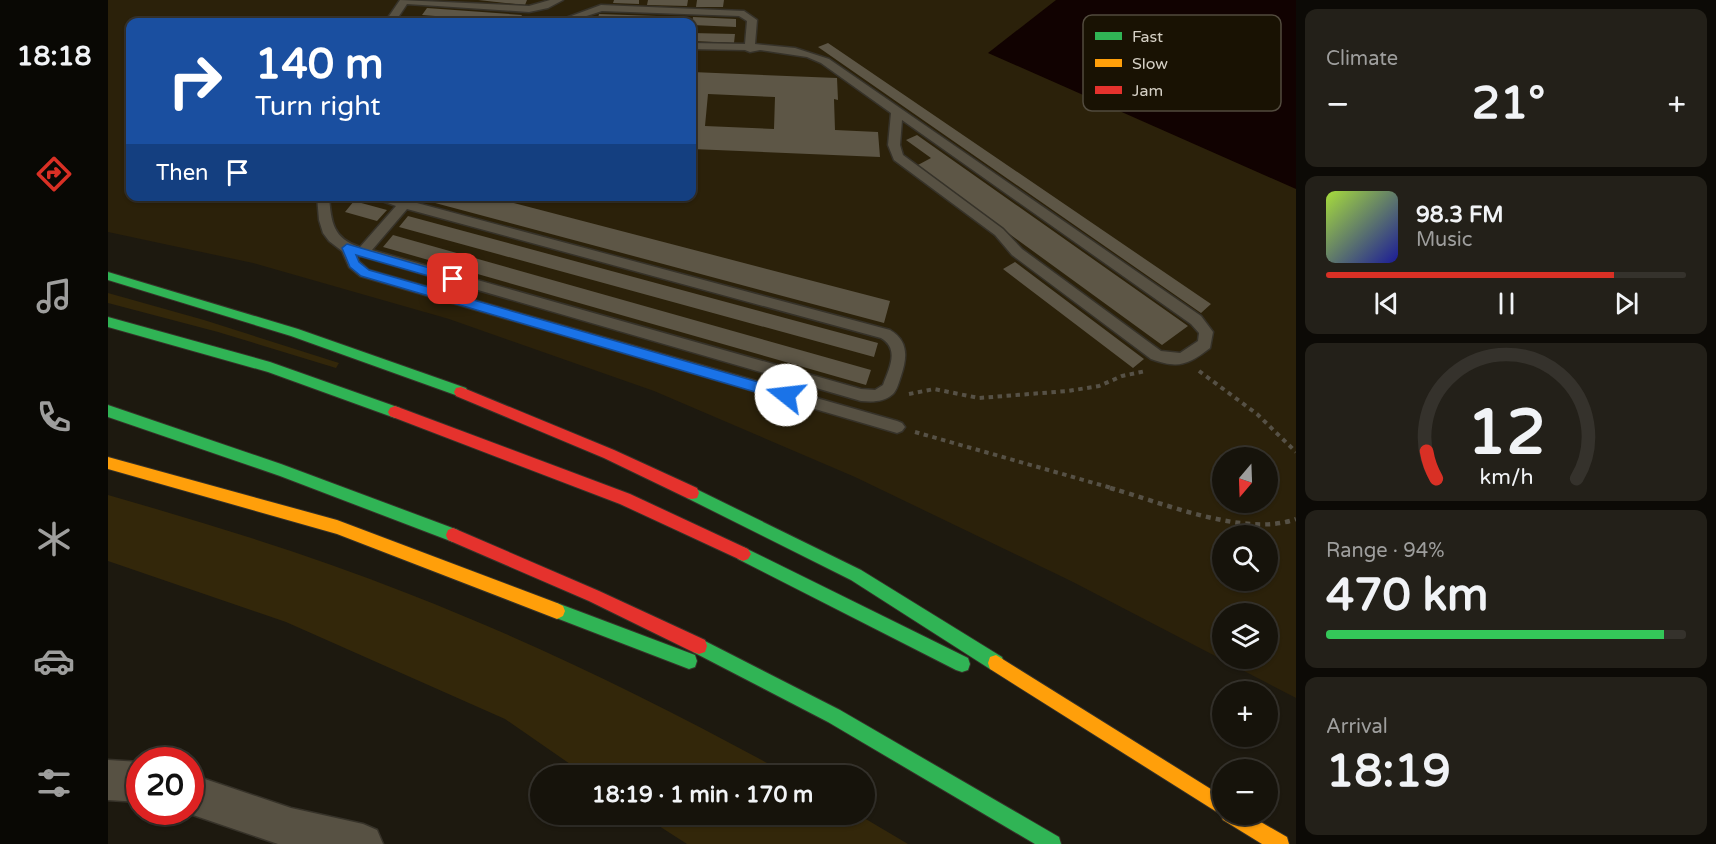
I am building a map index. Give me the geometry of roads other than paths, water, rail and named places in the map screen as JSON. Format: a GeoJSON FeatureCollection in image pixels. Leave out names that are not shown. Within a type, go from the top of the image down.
{"type":"FeatureCollection","features":[{"type":"Feature","properties":{"kind":"highway"},"geometry":{"type":"LineString","coordinates":[[108,276],[294,332],[432,380],[609,454],[700,497],[856,575],[1212,800]]}},
{"type":"Feature","properties":{"kind":"highway"},"geometry":{"type":"LineString","coordinates":[[108,322],[270,367],[453,432],[626,499],[783,572],[978,672]]}},
{"type":"Feature","properties":{"kind":"highway"},"geometry":{"type":"LineString","coordinates":[[108,411],[209,442],[398,512],[509,557],[660,626],[837,717],[1052,844]]}},
{"type":"Feature","properties":{"kind":"highway"},"geometry":{"type":"LineString","coordinates":[[108,464],[337,527],[704,667]]}},
{"type":"Feature","properties":{"kind":"highway"},"geometry":{"type":"LineString","coordinates":[[726,675],[837,717]]}},
{"type":"Feature","properties":{"kind":"highway"},"geometry":{"type":"LineString","coordinates":[[1010,688],[1212,805]]}},
{"type":"Feature","properties":{"kind":"highway"},"geometry":{"type":"LineString","coordinates":[[1248,825],[1281,844]]}},
{"type":"Feature","properties":{"kind":"highway"},"geometry":{"type":"LineString","coordinates":[[1252,825],[1281,844]]}},
{"type":"Feature","properties":{"kind":"street"},"geometry":{"type":"LineString","coordinates":[[108,780],[126,781]]}},
{"type":"Feature","properties":{"kind":"street"},"geometry":{"type":"LineString","coordinates":[[204,799],[291,828],[363,844]]}},
{"type":"Feature","properties":{"kind":"lane"},"geometry":{"type":"LineString","coordinates":[[393,18],[404,1],[529,9],[545,6],[558,0]]}},
{"type":"Feature","properties":{"kind":"lane"},"geometry":{"type":"LineString","coordinates":[[572,18],[601,8],[741,13],[752,20],[750,49]]}},
{"type":"Feature","properties":{"kind":"lane"},"geometry":{"type":"LineString","coordinates":[[696,46],[792,50],[818,57],[897,111],[1196,320],[1202,326],[1207,338],[1204,344],[1184,360],[1163,358],[1017,252],[999,232],[902,160],[894,145],[897,111]]}},
{"type":"Feature","properties":{"kind":"lane"},"geometry":{"type":"LineString","coordinates":[[324,201],[327,231],[338,244],[362,253],[861,395],[877,396],[889,389],[900,350],[896,340],[885,334],[393,201]]}},
{"type":"Feature","properties":{"kind":"lane"},"geometry":{"type":"LineString","coordinates":[[362,253],[404,204]]}},
{"type":"Feature","properties":{"kind":"lane"},"geometry":{"type":"LineString","coordinates":[[347,248],[354,264],[365,273],[897,427]]}}]}
